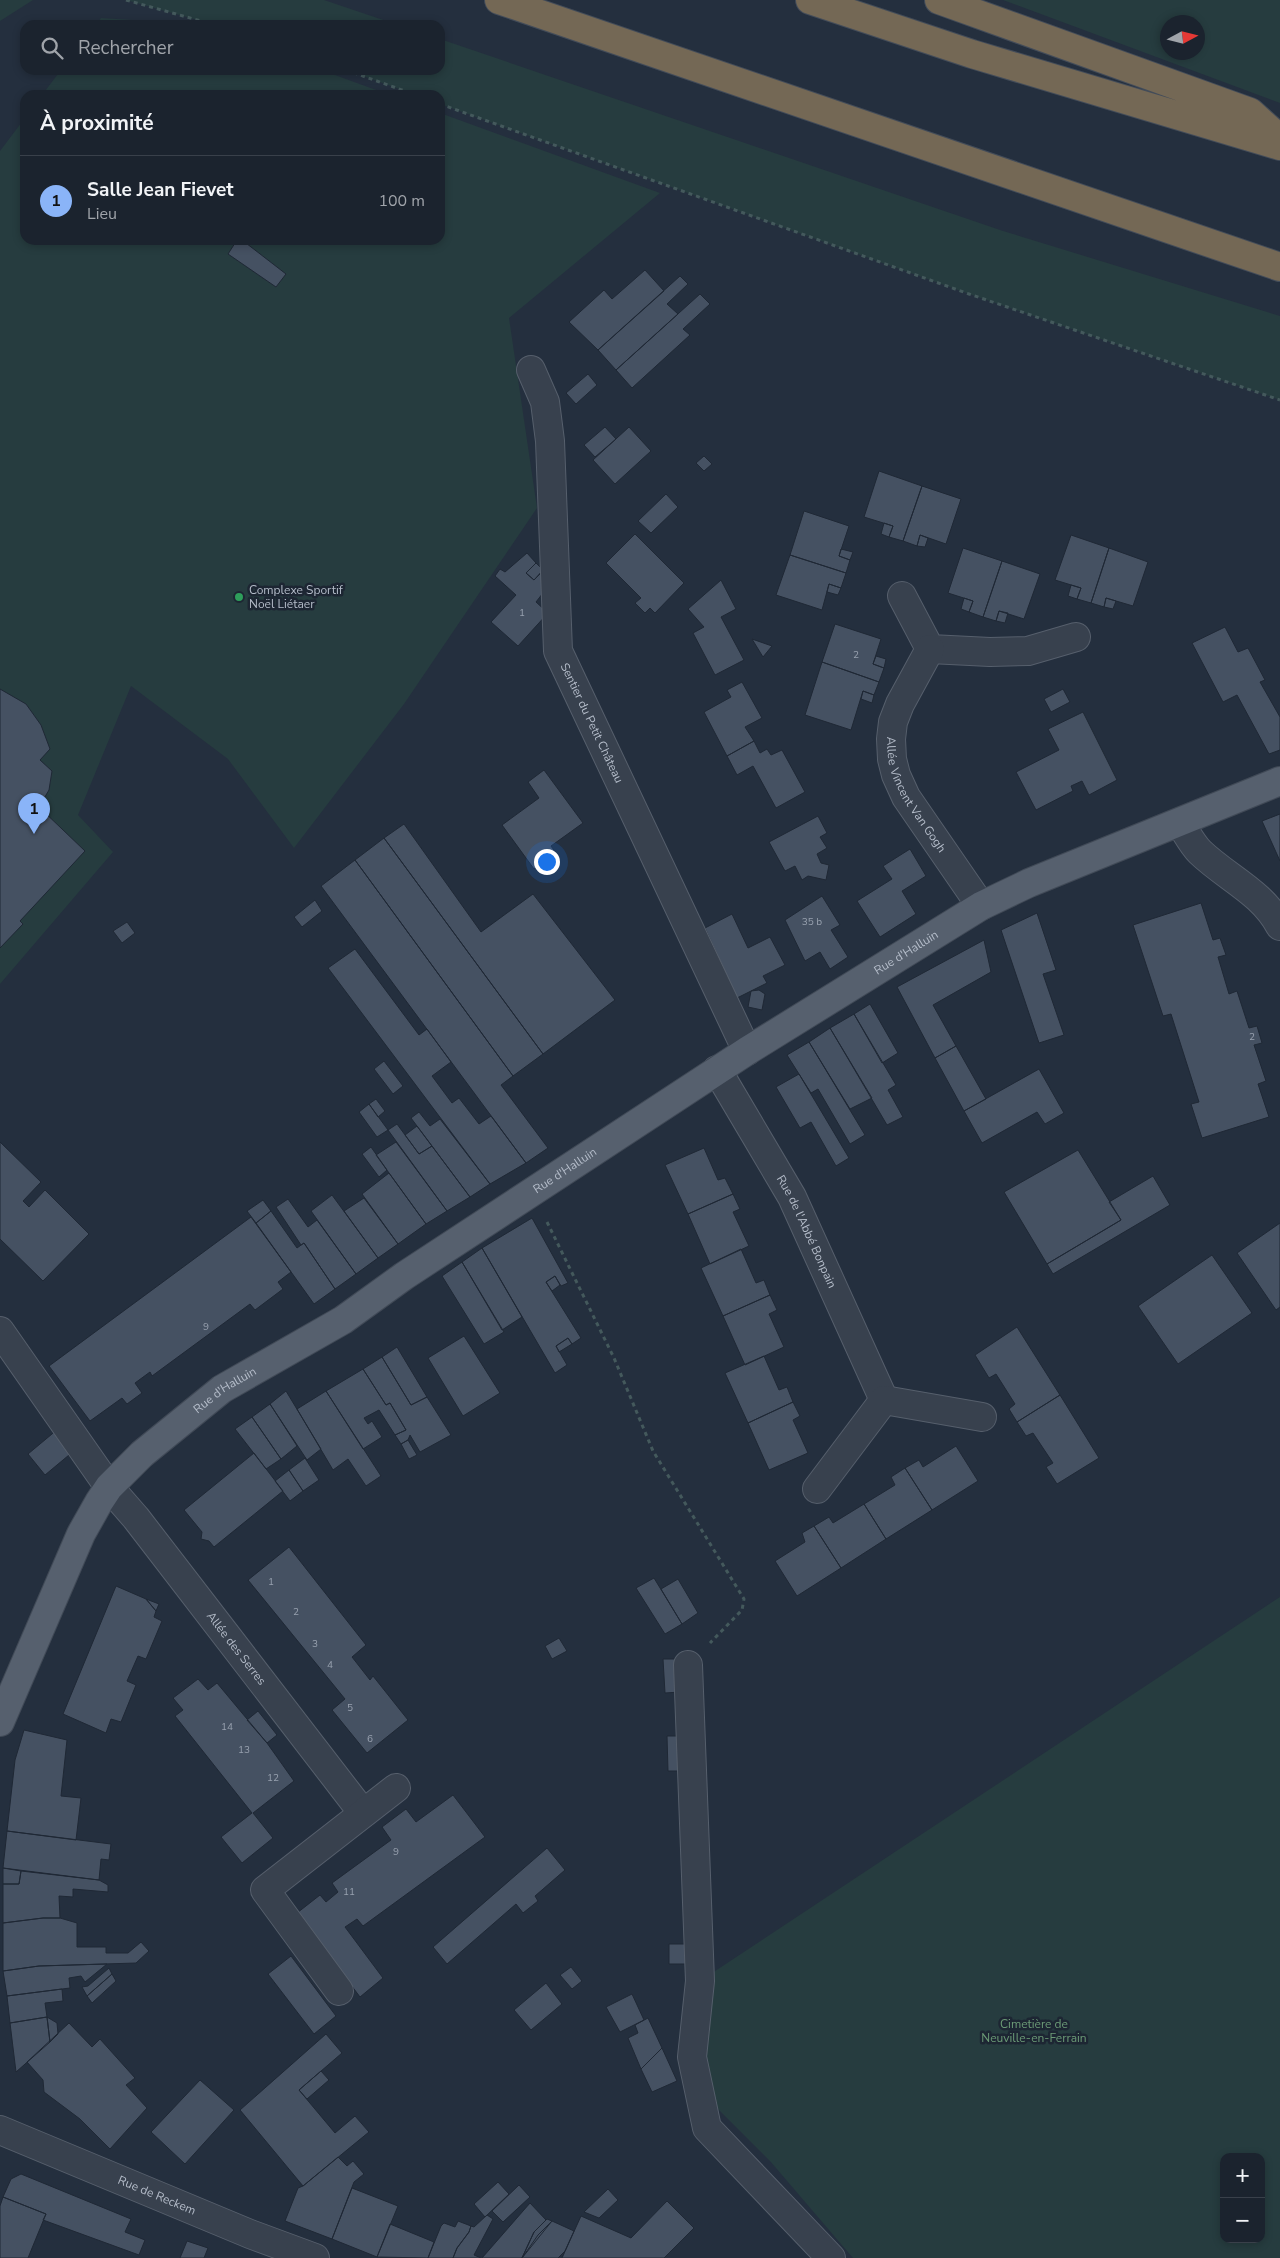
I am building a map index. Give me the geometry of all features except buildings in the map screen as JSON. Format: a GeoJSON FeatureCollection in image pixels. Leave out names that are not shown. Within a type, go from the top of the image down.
{"type":"FeatureCollection","features":[{"type":"Feature","properties":{"kind":"highway"},"geometry":{"type":"LineString","coordinates":[[489,0],[509,3],[1280,267]]}},
{"type":"Feature","properties":{"kind":"highway"},"geometry":{"type":"LineString","coordinates":[[810,0],[972,54],[1280,146]]}},
{"type":"Feature","properties":{"kind":"highway"},"geometry":{"type":"LineString","coordinates":[[939,0],[1250,112],[1280,138]]}},
{"type":"Feature","properties":{"kind":"main road","name":"Rue d'Halluin"},"geometry":{"type":"LineString","coordinates":[[0,1722],[90,1515],[109,1487],[142,1454],[222,1389],[343,1320],[404,1276],[717,1070],[981,906],[1029,882],[1180,823],[1280,781]]}},
{"type":"Feature","properties":{"kind":"street","name":"Sentier du Petit Château"},"geometry":{"type":"LineString","coordinates":[[531,370],[545,402],[550,441],[558,651],[747,1051]]}},
{"type":"Feature","properties":{"kind":"street"},"geometry":{"type":"LineString","coordinates":[[902,596],[930,649],[990,652],[1028,651],[1076,637]]}},
{"type":"Feature","properties":{"kind":"street","name":"Allée Vincent Van Gogh"},"geometry":{"type":"LineString","coordinates":[[930,649],[900,704],[893,722],[891,740],[892,759],[896,775],[906,796],[981,906]]}},
{"type":"Feature","properties":{"kind":"street"},"geometry":{"type":"LineString","coordinates":[[1180,823],[1199,850],[1255,893],[1280,926]]}},
{"type":"Feature","properties":{"kind":"street","name":"Rue de l'Abbé Bonpain"},"geometry":{"type":"LineString","coordinates":[[717,1070],[792,1197],[884,1400]]}},
{"type":"Feature","properties":{"kind":"street","name":"Allée des Serres"},"geometry":{"type":"LineString","coordinates":[[0,1331],[109,1487],[362,1813]]}},
{"type":"Feature","properties":{"kind":"street"},"geometry":{"type":"LineString","coordinates":[[817,1489],[884,1400],[982,1417]]}},
{"type":"Feature","properties":{"kind":"street"},"geometry":{"type":"LineString","coordinates":[[688,1665],[700,1981],[692,2058],[707,2128],[831,2258]]}},
{"type":"Feature","properties":{"kind":"street"},"geometry":{"type":"LineString","coordinates":[[340,1991],[265,1890],[396,1788]]}},
{"type":"Feature","properties":{"kind":"street","name":"Rue de Reckem"},"geometry":{"type":"LineString","coordinates":[[0,2130],[250,2234],[315,2258]]}},
{"type":"Feature","properties":{"kind":"path"},"geometry":{"type":"LineString","coordinates":[[126,0],[197,20]]}},
{"type":"Feature","properties":{"kind":"path"},"geometry":{"type":"LineString","coordinates":[[360,75],[402,90]]}},
{"type":"Feature","properties":{"kind":"path"},"geometry":{"type":"LineString","coordinates":[[445,106],[969,294],[1280,400]]}},
{"type":"Feature","properties":{"kind":"path"},"geometry":{"type":"LineString","coordinates":[[532,1193],[614,1358],[653,1451],[744,1599],[742,1610],[688,1665]]}},
{"type":"Feature","properties":{"kind":"green space"},"geometry":{"type":"Polygon","coordinates":[[[0,0],[33,0],[0,21],[0,0]]]}},
{"type":"Feature","properties":{"kind":"green space"},"geometry":{"type":"Polygon","coordinates":[[[126,0],[324,0],[383,20],[197,20],[126,0]]]}},
{"type":"Feature","properties":{"kind":"green space"},"geometry":{"type":"Polygon","coordinates":[[[1003,0],[1280,0],[1280,103],[1164,60],[1205,60],[1205,15],[1160,15],[1160,58],[1003,0]]]}},
{"type":"Feature","properties":{"kind":"green space"},"geometry":{"type":"Polygon","coordinates":[[[101,18],[132,20],[100,20],[101,18]]]}},
{"type":"Feature","properties":{"kind":"green space"},"geometry":{"type":"Polygon","coordinates":[[[445,41],[1003,231],[1280,316],[1280,400],[969,294],[445,106],[445,90],[402,90],[360,75],[445,75],[445,41]]]}},
{"type":"Feature","properties":{"kind":"green space"},"geometry":{"type":"Polygon","coordinates":[[[57,75],[335,75],[376,90],[46,90],[57,75]]]}},
{"type":"Feature","properties":{"kind":"green space","name":"Complexe Sportif Noël Liétaer"},"geometry":{"type":"Polygon","coordinates":[[[445,115],[660,193],[509,318],[537,508],[404,704],[294,848],[228,759],[131,686],[78,815],[113,852],[0,984],[0,151],[20,125],[20,245],[445,245],[445,115]]]}},
{"type":"Feature","properties":{"kind":"green space","name":"Cimetière de Neuville-en-Ferrain"},"geometry":{"type":"Polygon","coordinates":[[[1280,1597],[1280,2258],[853,2258],[770,2161],[716,2107],[699,2032],[700,1981],[1280,1597]]]}},
{"type":"Feature","properties":{"kind":"place","name":"Complexe Sportif Noël Liétaer"},"geometry":{"type":"Point","coordinates":[239,597]}},
{"type":"Feature","properties":{"kind":"place","name":"Salle Jean Fievet"},"geometry":{"type":"Point","coordinates":[34,834]}}]}
